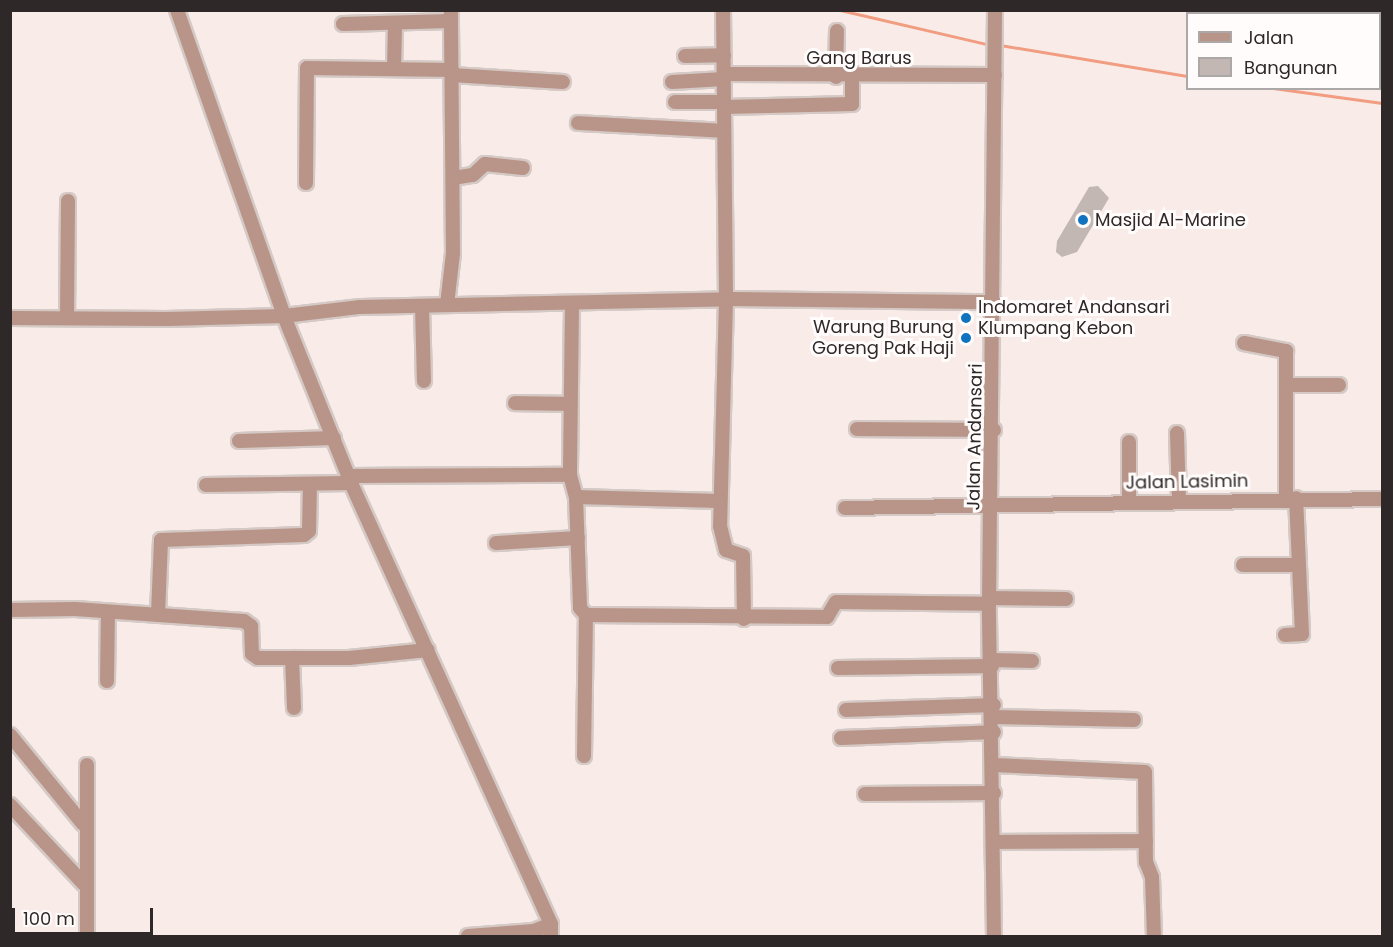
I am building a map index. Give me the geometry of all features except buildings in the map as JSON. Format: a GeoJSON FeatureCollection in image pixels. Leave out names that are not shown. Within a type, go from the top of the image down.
{"type":"FeatureCollection","features":[{"type":"Feature","properties":{"kind":"street"},"geometry":{"type":"LineString","coordinates":[[177,10],[284,316],[350,480],[428,650],[551,930],[468,936]]}},
{"type":"Feature","properties":{"kind":"street"},"geometry":{"type":"LineString","coordinates":[[723,10],[726,300],[720,501],[726,550],[743,556],[744,619]]}},
{"type":"Feature","properties":{"kind":"street","name":"Jalan Andansari"},"geometry":{"type":"LineString","coordinates":[[994,936],[994,711],[989,601],[994,430],[995,10]]}},
{"type":"Feature","properties":{"kind":"street"},"geometry":{"type":"LineString","coordinates":[[343,24],[395,25],[451,16],[452,293],[447,305]]}},
{"type":"Feature","properties":{"kind":"street"},"geometry":{"type":"LineString","coordinates":[[394,69],[395,25]]}},
{"type":"Feature","properties":{"kind":"street"},"geometry":{"type":"LineString","coordinates":[[836,77],[837,31]]}},
{"type":"Feature","properties":{"kind":"street"},"geometry":{"type":"LineString","coordinates":[[685,56],[724,55]]}},
{"type":"Feature","properties":{"kind":"street"},"geometry":{"type":"LineString","coordinates":[[306,183],[307,68],[452,72],[563,82]]}},
{"type":"Feature","properties":{"kind":"street","name":"Gang Barus"},"geometry":{"type":"LineString","coordinates":[[672,82],[724,76],[852,78],[995,75]]}},
{"type":"Feature","properties":{"kind":"street"},"geometry":{"type":"LineString","coordinates":[[675,102],[852,104],[852,78]]}},
{"type":"Feature","properties":{"kind":"street"},"geometry":{"type":"LineString","coordinates":[[578,123],[724,131]]}},
{"type":"Feature","properties":{"kind":"street"},"geometry":{"type":"LineString","coordinates":[[453,178],[473,176],[485,164],[523,168]]}},
{"type":"Feature","properties":{"kind":"street"},"geometry":{"type":"LineString","coordinates":[[67,318],[68,201]]}},
{"type":"Feature","properties":{"kind":"street"},"geometry":{"type":"LineString","coordinates":[[10,318],[284,316],[447,305],[572,305],[726,300],[994,302]]}},
{"type":"Feature","properties":{"kind":"street"},"geometry":{"type":"LineString","coordinates":[[572,305],[570,475],[576,497],[580,608],[586,615],[584,756]]}},
{"type":"Feature","properties":{"kind":"street"},"geometry":{"type":"LineString","coordinates":[[422,306],[424,381]]}},
{"type":"Feature","properties":{"kind":"street"},"geometry":{"type":"LineString","coordinates":[[1244,343],[1282,347],[1287,386],[1291,498],[1302,634],[1285,635]]}},
{"type":"Feature","properties":{"kind":"street"},"geometry":{"type":"LineString","coordinates":[[1287,386],[1339,385]]}},
{"type":"Feature","properties":{"kind":"street"},"geometry":{"type":"LineString","coordinates":[[514,403],[570,404]]}},
{"type":"Feature","properties":{"kind":"street"},"geometry":{"type":"LineString","coordinates":[[857,429],[994,430]]}},
{"type":"Feature","properties":{"kind":"street"},"geometry":{"type":"LineString","coordinates":[[1177,433],[1179,501]]}},
{"type":"Feature","properties":{"kind":"street"},"geometry":{"type":"LineString","coordinates":[[238,441],[334,438]]}},
{"type":"Feature","properties":{"kind":"street"},"geometry":{"type":"LineString","coordinates":[[1129,442],[1129,501]]}},
{"type":"Feature","properties":{"kind":"street"},"geometry":{"type":"LineString","coordinates":[[206,485],[310,485],[350,480],[570,475]]}},
{"type":"Feature","properties":{"kind":"street"},"geometry":{"type":"LineString","coordinates":[[158,615],[161,540],[304,535],[309,531],[310,485]]}},
{"type":"Feature","properties":{"kind":"street"},"geometry":{"type":"LineString","coordinates":[[576,497],[720,501]]}},
{"type":"Feature","properties":{"kind":"street","name":"Jalan Lasimin"},"geometry":{"type":"LineString","coordinates":[[845,508],[1291,498],[1383,499]]}},
{"type":"Feature","properties":{"kind":"street"},"geometry":{"type":"LineString","coordinates":[[496,543],[578,538]]}},
{"type":"Feature","properties":{"kind":"street"},"geometry":{"type":"LineString","coordinates":[[1243,566],[1298,565]]}},
{"type":"Feature","properties":{"kind":"street"},"geometry":{"type":"LineString","coordinates":[[586,615],[744,619],[827,617],[836,602],[1066,600]]}},
{"type":"Feature","properties":{"kind":"street"},"geometry":{"type":"LineString","coordinates":[[10,610],[158,615],[244,621],[251,626],[254,657],[292,658],[428,650]]}},
{"type":"Feature","properties":{"kind":"street"},"geometry":{"type":"LineString","coordinates":[[107,681],[108,614]]}},
{"type":"Feature","properties":{"kind":"street"},"geometry":{"type":"LineString","coordinates":[[292,658],[294,708]]}},
{"type":"Feature","properties":{"kind":"street"},"geometry":{"type":"LineString","coordinates":[[838,668],[1032,661]]}},
{"type":"Feature","properties":{"kind":"street"},"geometry":{"type":"LineString","coordinates":[[846,710],[994,711],[1134,720]]}},
{"type":"Feature","properties":{"kind":"street"},"geometry":{"type":"LineString","coordinates":[[841,738],[994,732]]}},
{"type":"Feature","properties":{"kind":"street"},"geometry":{"type":"LineString","coordinates":[[10,735],[84,824]]}},
{"type":"Feature","properties":{"kind":"street"},"geometry":{"type":"LineString","coordinates":[[87,765],[84,824],[87,936]]}},
{"type":"Feature","properties":{"kind":"street"},"geometry":{"type":"LineString","coordinates":[[994,765],[1138,768],[1147,780],[1146,841],[1154,936]]}},
{"type":"Feature","properties":{"kind":"street"},"geometry":{"type":"LineString","coordinates":[[865,794],[994,792]]}},
{"type":"Feature","properties":{"kind":"street"},"geometry":{"type":"LineString","coordinates":[[10,805],[84,884]]}},
{"type":"Feature","properties":{"kind":"street"},"geometry":{"type":"LineString","coordinates":[[994,842],[1146,841]]}},
{"type":"Feature","properties":{"kind":"waterway"},"geometry":{"type":"LineString","coordinates":[[840,10],[990,45]]}},
{"type":"Feature","properties":{"kind":"waterway"},"geometry":{"type":"LineString","coordinates":[[1000,45],[1186,76]]}},
{"type":"Feature","properties":{"kind":"waterway"},"geometry":{"type":"LineString","coordinates":[[1288,90],[1382,103]]}},
{"type":"Feature","properties":{"kind":"place","name":"Masjid Al-Marine"},"geometry":{"type":"Point","coordinates":[1083,220]}},
{"type":"Feature","properties":{"kind":"place","name":"Indomaret Andansari Klumpang Kebon"},"geometry":{"type":"Point","coordinates":[966,318]}},
{"type":"Feature","properties":{"kind":"place","name":"Warung Burung Goreng Pak Haji"},"geometry":{"type":"Point","coordinates":[966,338]}}]}
